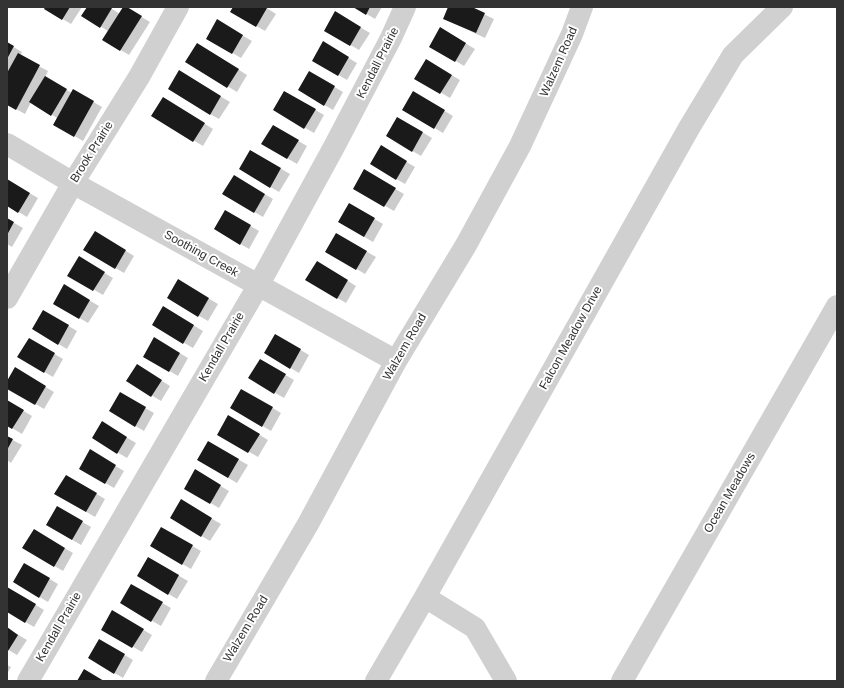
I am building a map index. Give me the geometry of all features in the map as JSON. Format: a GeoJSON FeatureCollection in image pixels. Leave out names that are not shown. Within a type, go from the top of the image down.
{"type":"FeatureCollection","features":[{"type":"Feature","properties":{"kind":"street","name":"Brook Prairie"},"geometry":{"type":"LineString","coordinates":[[7,298],[73,183],[139,77],[178,7]]}},
{"type":"Feature","properties":{"kind":"street","name":"Kendall Prairie"},"geometry":{"type":"LineString","coordinates":[[28,681],[258,286],[335,145],[391,38],[405,7]]}},
{"type":"Feature","properties":{"kind":"street","name":"Walzem Road"},"geometry":{"type":"LineString","coordinates":[[216,681],[308,524],[396,361],[466,245],[520,146],[572,34],[582,7]]}},
{"type":"Feature","properties":{"kind":"street","name":"Falcon Meadow Drive"},"geometry":{"type":"LineString","coordinates":[[376,681],[425,597],[689,128],[733,55],[782,7]]}},
{"type":"Feature","properties":{"kind":"street","name":"Soothing Creek"},"geometry":{"type":"LineString","coordinates":[[7,144],[73,183],[396,361]]}},
{"type":"Feature","properties":{"kind":"street","name":"Ocean Meadows"},"geometry":{"type":"LineString","coordinates":[[622,681],[837,306]]}},
{"type":"Feature","properties":{"kind":"street"},"geometry":{"type":"LineString","coordinates":[[425,597],[475,628],[506,681]]}},
{"type":"Feature","properties":{"kind":"building"},"geometry":{"type":"Polygon","coordinates":[[[45,7],[70,7],[62,20],[44,9],[45,7]]]}},
{"type":"Feature","properties":{"kind":"building"},"geometry":{"type":"Polygon","coordinates":[[[87,7],[112,8],[100,28],[81,16],[87,7]]]}},
{"type":"Feature","properties":{"kind":"building"},"geometry":{"type":"Polygon","coordinates":[[[123,7],[127,7],[142,16],[120,51],[102,40],[123,7]]]}},
{"type":"Feature","properties":{"kind":"building"},"geometry":{"type":"Polygon","coordinates":[[[233,7],[267,8],[256,27],[230,12],[233,7]]]}},
{"type":"Feature","properties":{"kind":"building"},"geometry":{"type":"Polygon","coordinates":[[[353,7],[370,7],[366,15],[353,7]]]}},
{"type":"Feature","properties":{"kind":"building"},"geometry":{"type":"Polygon","coordinates":[[[448,7],[472,7],[485,13],[476,33],[443,19],[448,7]]]}},
{"type":"Feature","properties":{"kind":"building"},"geometry":{"type":"Polygon","coordinates":[[[335,11],[361,27],[350,46],[324,31],[335,11]]]}},
{"type":"Feature","properties":{"kind":"building"},"geometry":{"type":"Polygon","coordinates":[[[217,19],[243,35],[232,54],[206,39],[217,19]]]}},
{"type":"Feature","properties":{"kind":"building"},"geometry":{"type":"Polygon","coordinates":[[[440,27],[466,43],[455,62],[429,47],[440,27]]]}},
{"type":"Feature","properties":{"kind":"building"},"geometry":{"type":"Polygon","coordinates":[[[323,41],[349,57],[338,76],[312,61],[323,41]]]}},
{"type":"Feature","properties":{"kind":"building"},"geometry":{"type":"Polygon","coordinates":[[[7,42],[14,46],[7,59],[7,42]]]}},
{"type":"Feature","properties":{"kind":"building"},"geometry":{"type":"Polygon","coordinates":[[[197,43],[239,69],[227,88],[185,62],[197,43]]]}},
{"type":"Feature","properties":{"kind":"building"},"geometry":{"type":"Polygon","coordinates":[[[18,53],[40,65],[16,110],[7,105],[7,73],[18,53]]]}},
{"type":"Feature","properties":{"kind":"building"},"geometry":{"type":"Polygon","coordinates":[[[426,59],[452,75],[440,94],[414,79],[426,59]]]}},
{"type":"Feature","properties":{"kind":"building"},"geometry":{"type":"Polygon","coordinates":[[[179,70],[221,96],[210,115],[168,89],[179,70]]]}},
{"type":"Feature","properties":{"kind":"building"},"geometry":{"type":"Polygon","coordinates":[[[309,71],[335,86],[324,106],[298,90],[309,71]]]}},
{"type":"Feature","properties":{"kind":"building"},"geometry":{"type":"Polygon","coordinates":[[[45,76],[67,89],[51,116],[29,102],[45,76]]]}},
{"type":"Feature","properties":{"kind":"building"},"geometry":{"type":"Polygon","coordinates":[[[73,89],[94,101],[74,137],[53,125],[73,89]]]}},
{"type":"Feature","properties":{"kind":"building"},"geometry":{"type":"Polygon","coordinates":[[[284,91],[316,109],[304,129],[273,110],[284,91]]]}},
{"type":"Feature","properties":{"kind":"building"},"geometry":{"type":"Polygon","coordinates":[[[413,91],[445,110],[434,129],[402,110],[413,91]]]}},
{"type":"Feature","properties":{"kind":"building"},"geometry":{"type":"Polygon","coordinates":[[[163,97],[205,123],[193,142],[151,116],[163,97]]]}},
{"type":"Feature","properties":{"kind":"building"},"geometry":{"type":"Polygon","coordinates":[[[397,117],[423,132],[412,152],[386,136],[397,117]]]}},
{"type":"Feature","properties":{"kind":"building"},"geometry":{"type":"Polygon","coordinates":[[[273,125],[299,140],[287,159],[261,144],[273,125]]]}},
{"type":"Feature","properties":{"kind":"building"},"geometry":{"type":"Polygon","coordinates":[[[381,145],[407,161],[396,180],[370,164],[381,145]]]}},
{"type":"Feature","properties":{"kind":"building"},"geometry":{"type":"Polygon","coordinates":[[[250,150],[281,168],[270,188],[239,169],[250,150]]]}},
{"type":"Feature","properties":{"kind":"building"},"geometry":{"type":"Polygon","coordinates":[[[364,169],[396,188],[384,207],[353,189],[364,169]]]}},
{"type":"Feature","properties":{"kind":"building"},"geometry":{"type":"Polygon","coordinates":[[[234,175],[265,194],[254,213],[222,194],[234,175]]]}},
{"type":"Feature","properties":{"kind":"building"},"geometry":{"type":"Polygon","coordinates":[[[7,179],[30,193],[18,213],[7,206],[7,179]]]}},
{"type":"Feature","properties":{"kind":"building"},"geometry":{"type":"Polygon","coordinates":[[[349,203],[375,218],[364,237],[338,222],[349,203]]]}},
{"type":"Feature","properties":{"kind":"building"},"geometry":{"type":"Polygon","coordinates":[[[225,210],[251,225],[240,245],[214,229],[225,210]]]}},
{"type":"Feature","properties":{"kind":"building"},"geometry":{"type":"Polygon","coordinates":[[[7,218],[14,222],[7,235],[7,218]]]}},
{"type":"Feature","properties":{"kind":"building"},"geometry":{"type":"Polygon","coordinates":[[[95,231],[126,250],[115,269],[83,250],[95,231]]]}},
{"type":"Feature","properties":{"kind":"building"},"geometry":{"type":"Polygon","coordinates":[[[336,233],[367,251],[356,270],[325,252],[336,233]]]}},
{"type":"Feature","properties":{"kind":"building"},"geometry":{"type":"Polygon","coordinates":[[[79,256],[105,272],[93,291],[67,276],[79,256]]]}},
{"type":"Feature","properties":{"kind":"building"},"geometry":{"type":"Polygon","coordinates":[[[317,261],[348,280],[337,299],[305,280],[317,261]]]}},
{"type":"Feature","properties":{"kind":"building"},"geometry":{"type":"Polygon","coordinates":[[[178,279],[209,298],[198,317],[167,298],[178,279]]]}},
{"type":"Feature","properties":{"kind":"building"},"geometry":{"type":"Polygon","coordinates":[[[64,284],[90,300],[79,319],[53,304],[64,284]]]}},
{"type":"Feature","properties":{"kind":"building"},"geometry":{"type":"Polygon","coordinates":[[[163,306],[194,325],[183,344],[152,325],[163,306]]]}},
{"type":"Feature","properties":{"kind":"building"},"geometry":{"type":"Polygon","coordinates":[[[43,310],[69,325],[58,345],[32,329],[43,310]]]}},
{"type":"Feature","properties":{"kind":"building"},"geometry":{"type":"Polygon","coordinates":[[[275,334],[301,349],[290,369],[264,353],[275,334]]]}},
{"type":"Feature","properties":{"kind":"building"},"geometry":{"type":"Polygon","coordinates":[[[154,337],[180,353],[169,372],[143,357],[154,337]]]}},
{"type":"Feature","properties":{"kind":"building"},"geometry":{"type":"Polygon","coordinates":[[[29,338],[55,353],[44,373],[17,357],[29,338]]]}},
{"type":"Feature","properties":{"kind":"building"},"geometry":{"type":"Polygon","coordinates":[[[260,359],[286,374],[274,394],[248,378],[260,359]]]}},
{"type":"Feature","properties":{"kind":"building"},"geometry":{"type":"Polygon","coordinates":[[[137,364],[162,380],[151,397],[126,381],[137,364]]]}},
{"type":"Feature","properties":{"kind":"building"},"geometry":{"type":"Polygon","coordinates":[[[15,367],[46,386],[35,405],[7,389],[7,381],[15,367]]]}},
{"type":"Feature","properties":{"kind":"building"},"geometry":{"type":"Polygon","coordinates":[[[241,389],[273,407],[262,427],[230,408],[241,389]]]}},
{"type":"Feature","properties":{"kind":"building"},"geometry":{"type":"Polygon","coordinates":[[[120,392],[146,407],[135,427],[109,411],[120,392]]]}},
{"type":"Feature","properties":{"kind":"building"},"geometry":{"type":"Polygon","coordinates":[[[7,400],[24,410],[12,429],[7,426],[7,400]]]}},
{"type":"Feature","properties":{"kind":"building"},"geometry":{"type":"Polygon","coordinates":[[[228,415],[260,434],[248,453],[217,435],[228,415]]]}},
{"type":"Feature","properties":{"kind":"building"},"geometry":{"type":"Polygon","coordinates":[[[102,421],[127,437],[117,454],[92,438],[102,421]]]}},
{"type":"Feature","properties":{"kind":"building"},"geometry":{"type":"Polygon","coordinates":[[[7,436],[13,439],[7,450],[7,436]]]}},
{"type":"Feature","properties":{"kind":"building"},"geometry":{"type":"Polygon","coordinates":[[[208,441],[239,459],[228,478],[197,460],[208,441]]]}},
{"type":"Feature","properties":{"kind":"building"},"geometry":{"type":"Polygon","coordinates":[[[90,449],[116,465],[105,484],[79,469],[90,449]]]}},
{"type":"Feature","properties":{"kind":"building"},"geometry":{"type":"Polygon","coordinates":[[[195,469],[221,485],[210,504],[184,489],[195,469]]]}},
{"type":"Feature","properties":{"kind":"building"},"geometry":{"type":"Polygon","coordinates":[[[66,475],[97,493],[86,512],[54,494],[66,475]]]}},
{"type":"Feature","properties":{"kind":"building"},"geometry":{"type":"Polygon","coordinates":[[[181,499],[212,518],[201,537],[170,518],[181,499]]]}},
{"type":"Feature","properties":{"kind":"building"},"geometry":{"type":"Polygon","coordinates":[[[57,506],[83,521],[72,540],[46,525],[57,506]]]}},
{"type":"Feature","properties":{"kind":"building"},"geometry":{"type":"Polygon","coordinates":[[[161,527],[193,545],[182,565],[150,546],[161,527]]]}},
{"type":"Feature","properties":{"kind":"building"},"geometry":{"type":"Polygon","coordinates":[[[34,529],[65,548],[54,567],[22,548],[34,529]]]}},
{"type":"Feature","properties":{"kind":"building"},"geometry":{"type":"Polygon","coordinates":[[[148,557],[179,575],[168,595],[137,576],[148,557]]]}},
{"type":"Feature","properties":{"kind":"building"},"geometry":{"type":"Polygon","coordinates":[[[24,563],[50,578],[39,598],[13,582],[24,563]]]}},
{"type":"Feature","properties":{"kind":"building"},"geometry":{"type":"Polygon","coordinates":[[[131,584],[163,602],[151,622],[120,603],[131,584]]]}},
{"type":"Feature","properties":{"kind":"building"},"geometry":{"type":"Polygon","coordinates":[[[7,587],[36,604],[25,623],[7,612],[7,587]]]}},
{"type":"Feature","properties":{"kind":"building"},"geometry":{"type":"Polygon","coordinates":[[[112,610],[144,629],[132,648],[101,630],[112,610]]]}},
{"type":"Feature","properties":{"kind":"building"},"geometry":{"type":"Polygon","coordinates":[[[7,627],[18,635],[8,651],[7,650],[7,627]]]}},
{"type":"Feature","properties":{"kind":"building"},"geometry":{"type":"Polygon","coordinates":[[[99,639],[125,654],[114,674],[88,658],[99,639]]]}},
{"type":"Feature","properties":{"kind":"building"},"geometry":{"type":"Polygon","coordinates":[[[84,669],[104,681],[77,681],[84,669]]]}}]}
